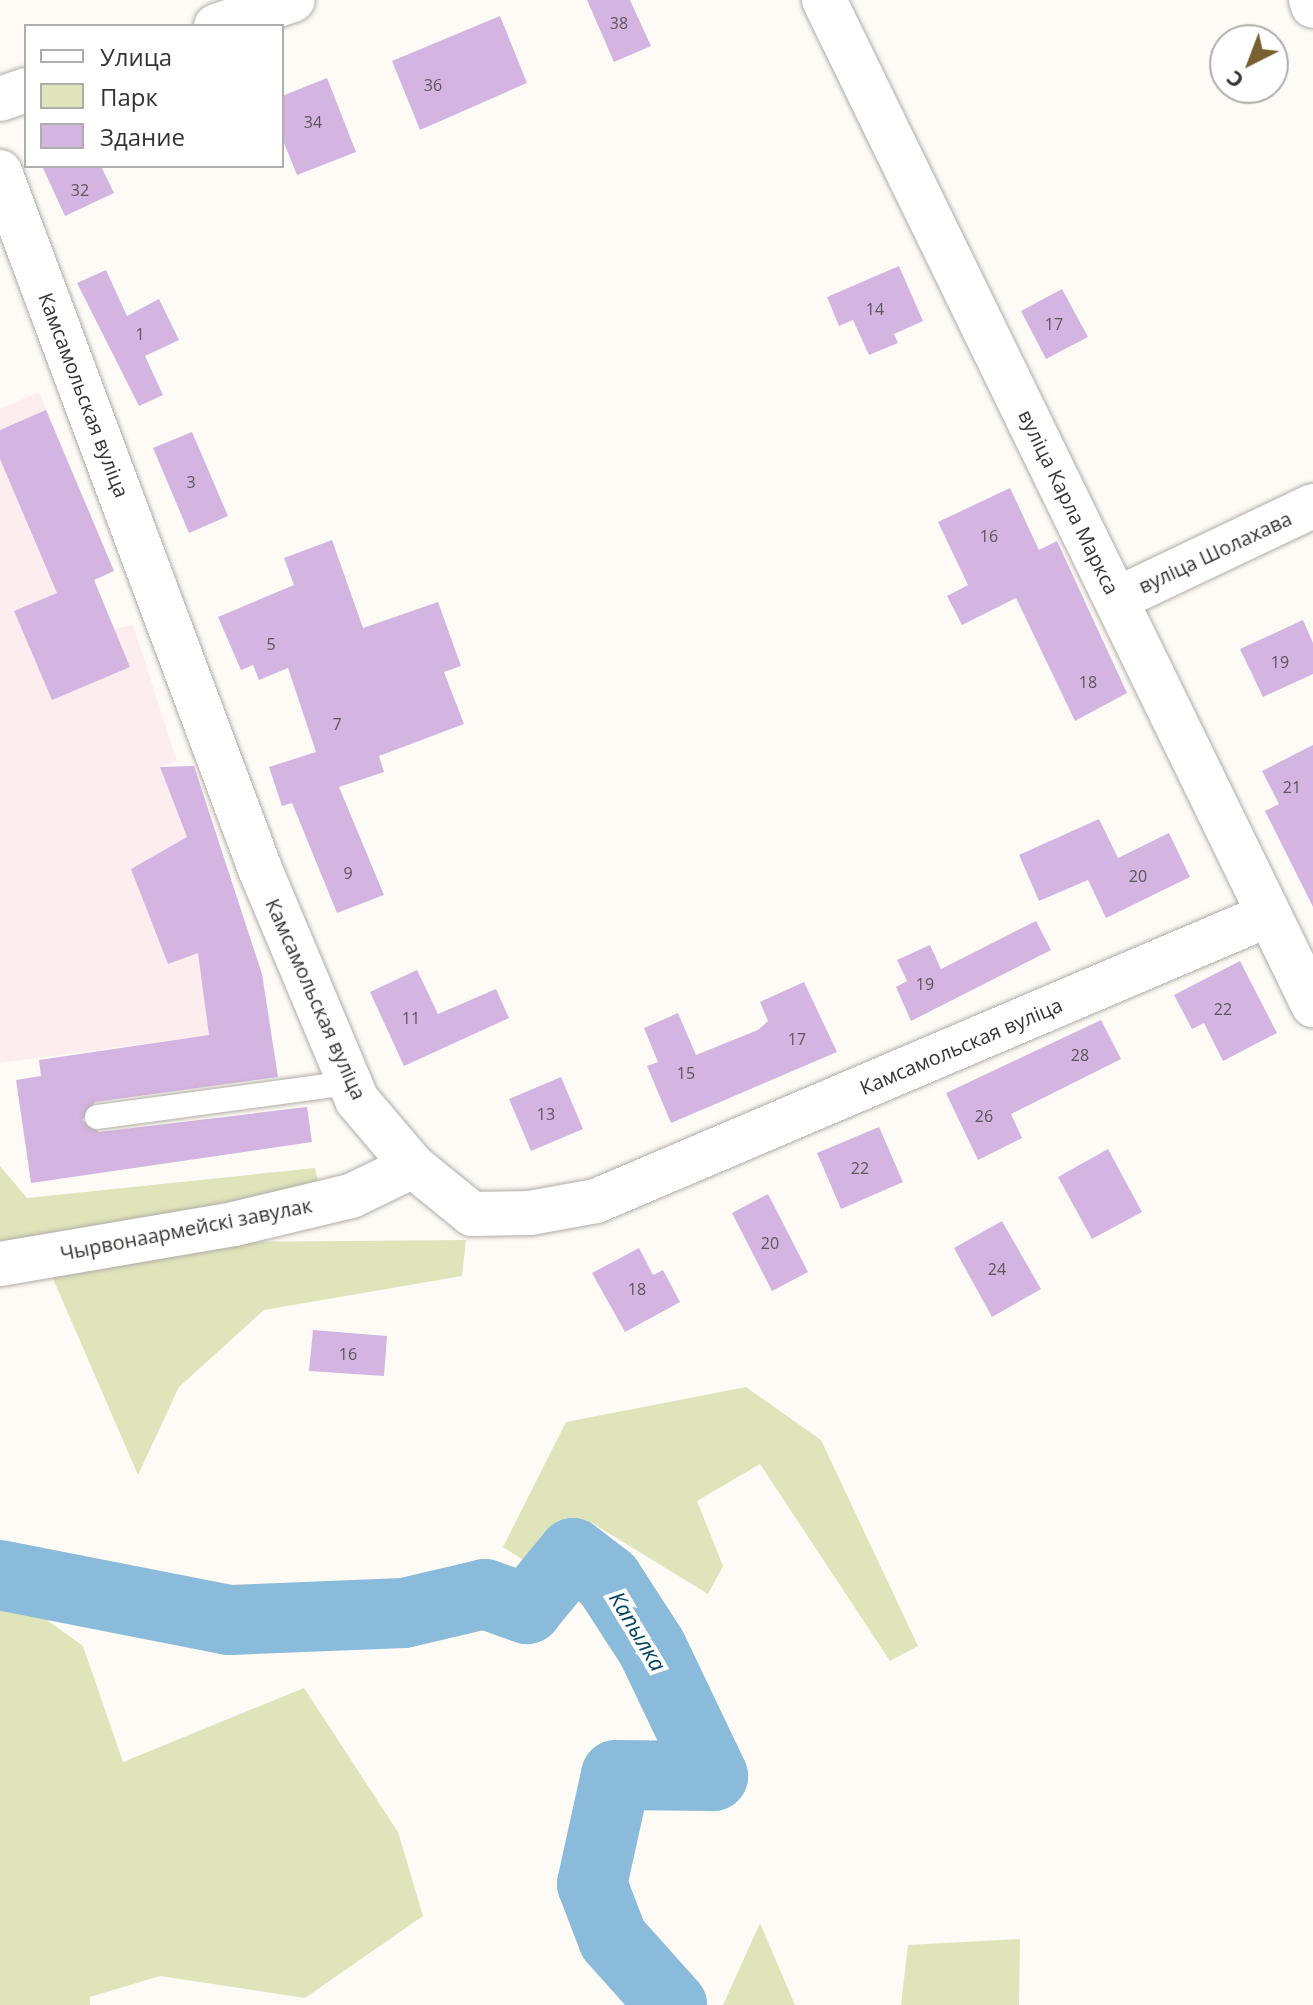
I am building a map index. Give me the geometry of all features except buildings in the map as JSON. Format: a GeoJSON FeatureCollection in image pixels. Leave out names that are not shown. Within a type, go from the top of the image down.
{"type":"FeatureCollection","features":[{"type":"Feature","properties":{"kind":"street"},"geometry":{"type":"LineString","coordinates":[[222,24],[293,0]]}},
{"type":"Feature","properties":{"kind":"street","name":"вуліца Карла Маркса"},"geometry":{"type":"LineString","coordinates":[[824,0],[1313,1005]]}},
{"type":"Feature","properties":{"kind":"street"},"geometry":{"type":"LineString","coordinates":[[1311,0],[1313,6]]}},
{"type":"Feature","properties":{"kind":"street"},"geometry":{"type":"LineString","coordinates":[[0,99],[24,91]]}},
{"type":"Feature","properties":{"kind":"street","name":"Камсамольская вуліца"},"geometry":{"type":"LineString","coordinates":[[0,172],[260,869],[349,1083],[413,1166],[472,1214],[530,1213],[596,1201],[1268,915]]}},
{"type":"Feature","properties":{"kind":"street","name":"вуліца Шолахава"},"geometry":{"type":"LineString","coordinates":[[1117,599],[1313,506]]}},
{"type":"Feature","properties":{"kind":"street","name":"Чырвонаармейскі завулак"},"geometry":{"type":"LineString","coordinates":[[0,1264],[234,1224],[351,1196],[413,1166]]}},
{"type":"Feature","properties":{"kind":"lane"},"geometry":{"type":"LineString","coordinates":[[97,1117],[349,1083]]}},
{"type":"Feature","properties":{"kind":"shaded area"},"geometry":{"type":"Polygon","coordinates":[[[39,392],[114,571],[94,580],[114,629],[133,625],[177,761],[160,767],[187,837],[223,1007],[206,1010],[209,1035],[0,1063],[0,409],[39,392]]]}},
{"type":"Feature","properties":{"kind":"green space"},"geometry":{"type":"Polygon","coordinates":[[[0,1166],[27,1198],[315,1168],[319,1187],[0,1246],[0,1166]]]}},
{"type":"Feature","properties":{"kind":"green space"},"geometry":{"type":"Polygon","coordinates":[[[466,1240],[462,1276],[264,1310],[179,1387],[138,1475],[51,1274],[212,1242],[466,1240]]]}},
{"type":"Feature","properties":{"kind":"green space"},"geometry":{"type":"Polygon","coordinates":[[[746,1387],[821,1440],[918,1646],[890,1661],[760,1464],[697,1501],[723,1566],[708,1594],[592,1523],[531,1565],[503,1547],[566,1422],[746,1387]]]}},
{"type":"Feature","properties":{"kind":"green space"},"geometry":{"type":"Polygon","coordinates":[[[12,1595],[83,1646],[123,1762],[304,1688],[398,1832],[423,1916],[305,1998],[160,1976],[90,1997],[90,2005],[0,2005],[0,1599],[12,1595]]]}},
{"type":"Feature","properties":{"kind":"green space"},"geometry":{"type":"Polygon","coordinates":[[[760,1923],[795,2005],[723,2005],[760,1923]]]}},
{"type":"Feature","properties":{"kind":"green space"},"geometry":{"type":"Polygon","coordinates":[[[1020,1939],[1019,2005],[901,2005],[908,1945],[1020,1939]]]}},
{"type":"Feature","properties":{"kind":"waterway","name":"Капылка"},"geometry":{"type":"LineString","coordinates":[[0,1575],[230,1620],[404,1613],[485,1594],[527,1609],[573,1553],[608,1580],[652,1648],[713,1776],[616,1775],[592,1884],[613,1939],[672,2005]]}}]}
